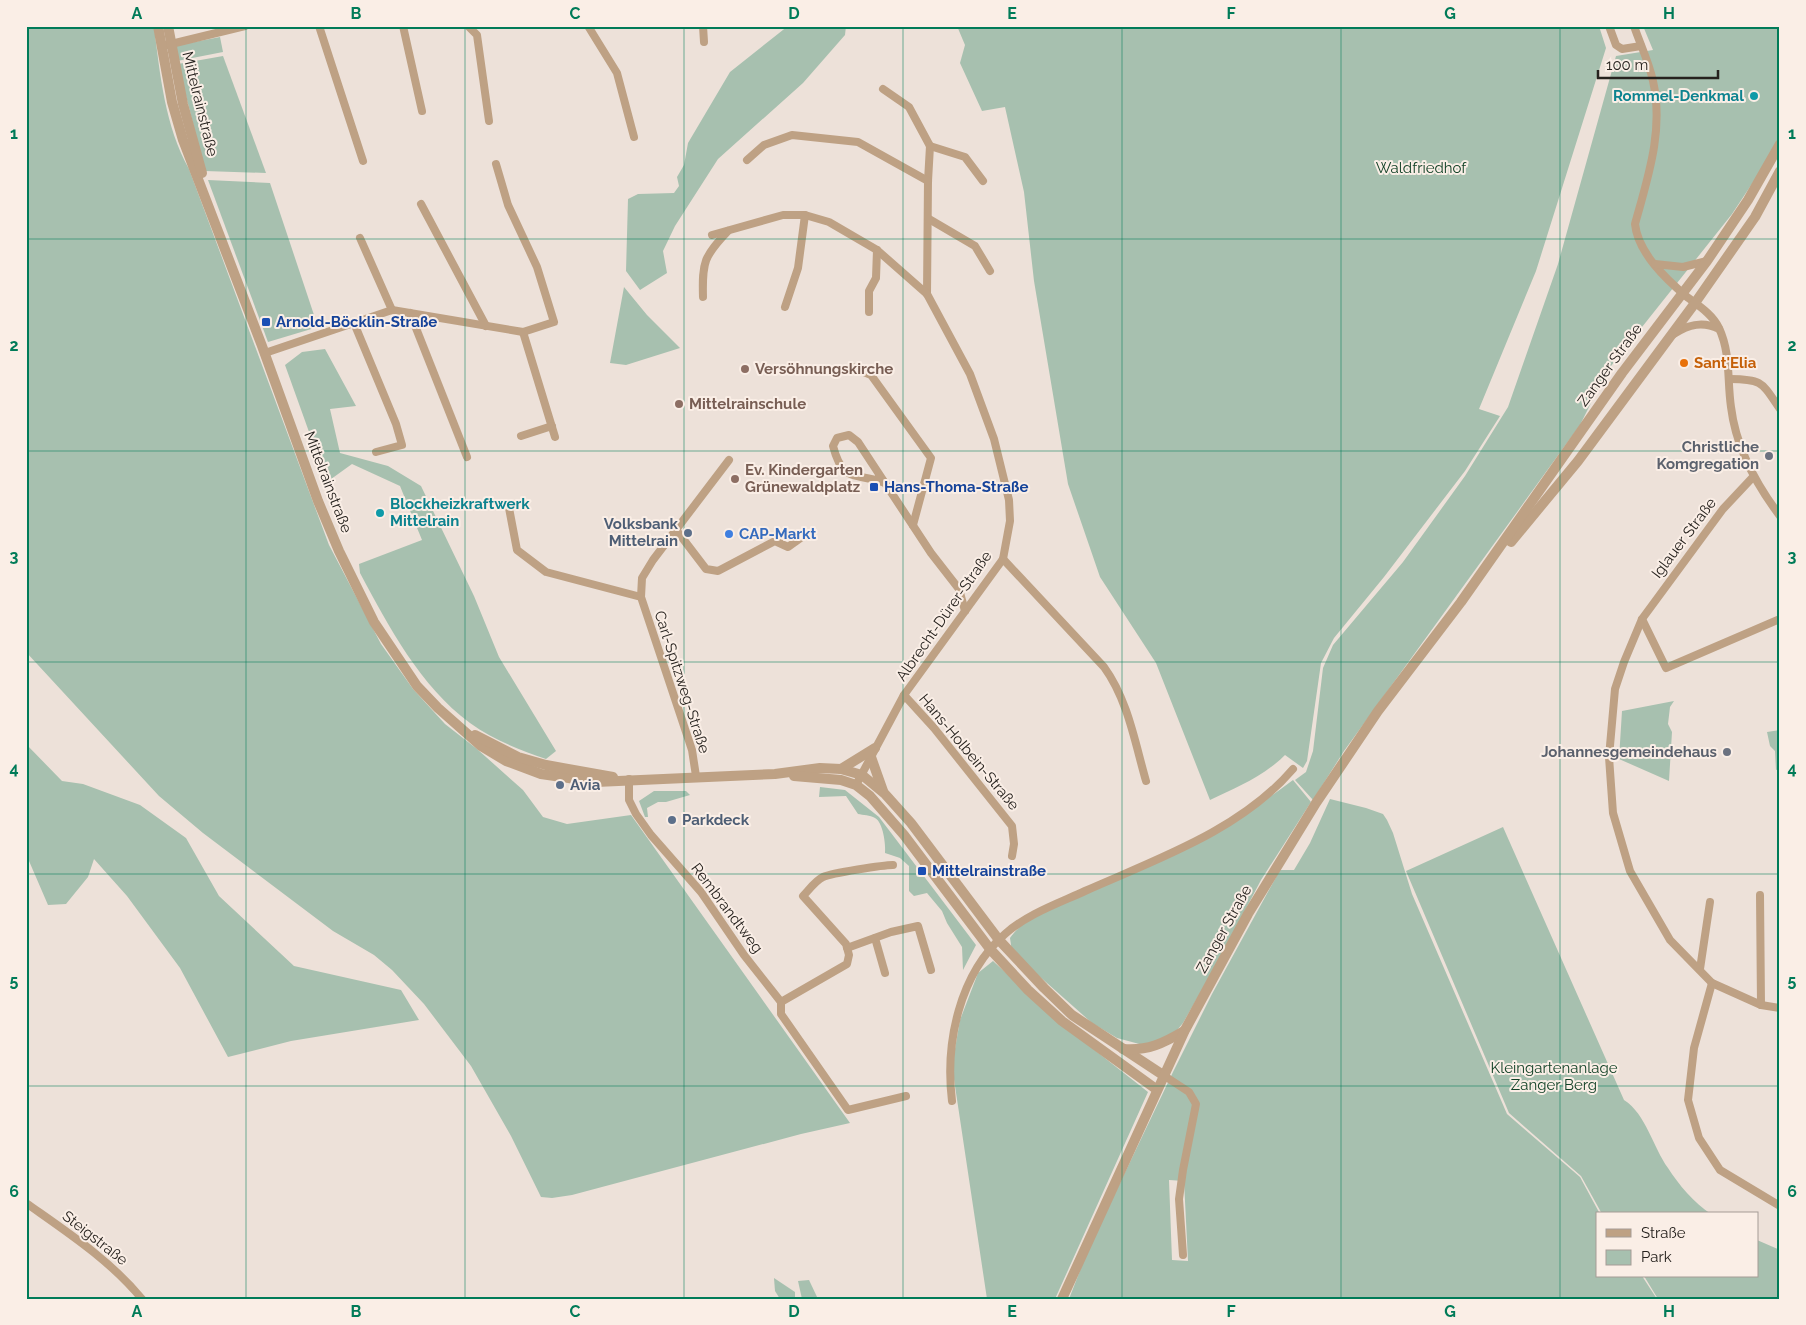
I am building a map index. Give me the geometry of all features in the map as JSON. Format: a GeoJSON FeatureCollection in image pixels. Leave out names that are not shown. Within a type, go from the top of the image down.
{"type":"FeatureCollection","features":[{"type":"Feature","properties":{"kind":"street","name":"Mittelrainstraße"},"geometry":{"type":"LineString","coordinates":[[158,26],[166,45],[183,104],[213,217],[265,353],[318,501],[339,551],[374,622],[417,686],[481,746],[506,761],[541,774],[596,782],[696,776],[775,774],[820,768],[841,769],[862,775],[885,794],[911,824],[999,940],[1072,1015],[1163,1075]]}},
{"type":"Feature","properties":{"kind":"street","name":"Mittelrainstraße"},"geometry":{"type":"LineString","coordinates":[[166,45],[168,26]]}},
{"type":"Feature","properties":{"kind":"street"},"geometry":{"type":"LineString","coordinates":[[166,45],[245,26]]}},
{"type":"Feature","properties":{"kind":"street"},"geometry":{"type":"LineString","coordinates":[[319,26],[363,162]]}},
{"type":"Feature","properties":{"kind":"street"},"geometry":{"type":"LineString","coordinates":[[403,26],[422,112]]}},
{"type":"Feature","properties":{"kind":"street"},"geometry":{"type":"LineString","coordinates":[[468,26],[476,35],[489,121]]}},
{"type":"Feature","properties":{"kind":"street"},"geometry":{"type":"LineString","coordinates":[[588,26],[617,73],[634,137]]}},
{"type":"Feature","properties":{"kind":"street"},"geometry":{"type":"LineString","coordinates":[[703,26],[704,42]]}},
{"type":"Feature","properties":{"kind":"street"},"geometry":{"type":"LineString","coordinates":[[1609,26],[1616,45],[1622,49],[1641,46]]}},
{"type":"Feature","properties":{"kind":"street"},"geometry":{"type":"LineString","coordinates":[[1634,26],[1653,79],[1657,106],[1654,154],[1635,224],[1640,243],[1655,264],[1683,294],[1712,317],[1719,329],[1725,345],[1730,379],[1730,406],[1734,426],[1753,477],[1780,516]]}},
{"type":"Feature","properties":{"kind":"street"},"geometry":{"type":"LineString","coordinates":[[883,89],[909,107],[930,146],[927,294]]}},
{"type":"Feature","properties":{"kind":"street"},"geometry":{"type":"LineString","coordinates":[[747,160],[764,146],[792,135],[858,142],[928,181]]}},
{"type":"Feature","properties":{"kind":"street","name":"Zanger Straße"},"geometry":{"type":"LineString","coordinates":[[1062,1299],[1156,1089],[1185,1030],[1248,914],[1316,803],[1378,711],[1460,602],[1622,373],[1707,261],[1748,200],[1780,144]]}},
{"type":"Feature","properties":{"kind":"street"},"geometry":{"type":"LineString","coordinates":[[930,146],[965,157],[983,182]]}},
{"type":"Feature","properties":{"kind":"street"},"geometry":{"type":"LineString","coordinates":[[265,353],[392,310],[523,332],[554,322],[537,267],[508,205],[496,164]]}},
{"type":"Feature","properties":{"kind":"street","name":"Zanger Straße"},"geometry":{"type":"LineString","coordinates":[[1460,602],[1578,460],[1695,304],[1755,217],[1780,171]]}},
{"type":"Feature","properties":{"kind":"street"},"geometry":{"type":"LineString","coordinates":[[421,204],[486,326]]}},
{"type":"Feature","properties":{"kind":"street","name":"Albrecht-Dürer-Straße"},"geometry":{"type":"LineString","coordinates":[[712,234],[783,215],[805,215],[829,222],[877,250],[927,294],[970,374],[991,427],[1009,500],[1010,520],[1003,559],[904,695],[856,784]]}},
{"type":"Feature","properties":{"kind":"street"},"geometry":{"type":"LineString","coordinates":[[785,307],[798,268],[805,215]]}},
{"type":"Feature","properties":{"kind":"street"},"geometry":{"type":"LineString","coordinates":[[929,219],[975,246],[990,271]]}},
{"type":"Feature","properties":{"kind":"street"},"geometry":{"type":"LineString","coordinates":[[703,297],[702,271],[709,252],[728,231]]}},
{"type":"Feature","properties":{"kind":"street"},"geometry":{"type":"LineString","coordinates":[[360,238],[392,310]]}},
{"type":"Feature","properties":{"kind":"street"},"geometry":{"type":"LineString","coordinates":[[869,312],[869,291],[876,278],[877,250]]}},
{"type":"Feature","properties":{"kind":"street"},"geometry":{"type":"LineString","coordinates":[[1655,264],[1683,267],[1707,261]]}},
{"type":"Feature","properties":{"kind":"street"},"geometry":{"type":"LineString","coordinates":[[410,313],[467,456]]}},
{"type":"Feature","properties":{"kind":"street"},"geometry":{"type":"LineString","coordinates":[[354,323],[396,424],[402,445],[376,452]]}},
{"type":"Feature","properties":{"kind":"street"},"geometry":{"type":"LineString","coordinates":[[1669,338],[1682,329],[1695,324],[1708,324],[1719,329]]}},
{"type":"Feature","properties":{"kind":"street"},"geometry":{"type":"LineString","coordinates":[[523,332],[555,437]]}},
{"type":"Feature","properties":{"kind":"street"},"geometry":{"type":"LineString","coordinates":[[852,367],[871,375],[931,458],[913,525]]}},
{"type":"Feature","properties":{"kind":"street"},"geometry":{"type":"LineString","coordinates":[[1730,379],[1756,380],[1763,385],[1780,409]]}},
{"type":"Feature","properties":{"kind":"street"},"geometry":{"type":"LineString","coordinates":[[521,436],[552,426]]}},
{"type":"Feature","properties":{"kind":"street"},"geometry":{"type":"LineString","coordinates":[[886,483],[868,476],[848,475],[842,471],[833,446],[838,438],[844,435],[853,436],[886,483],[946,574],[959,589],[965,611]]}},
{"type":"Feature","properties":{"kind":"street","name":"Carl-Spitzweg-Straße"},"geometry":{"type":"LineString","coordinates":[[696,776],[692,750],[640,597],[642,578],[729,460]]}},
{"type":"Feature","properties":{"kind":"street","name":"Iglauer Straße"},"geometry":{"type":"LineString","coordinates":[[1753,477],[1718,514],[1642,619],[1624,662],[1614,697],[1609,757],[1613,813],[1630,871],[1670,940],[1712,983],[1761,1005],[1780,1008]]}},
{"type":"Feature","properties":{"kind":"street","name":"Carl-Spitzweg-Straße"},"geometry":{"type":"LineString","coordinates":[[509,508],[517,550],[546,572],[640,597]]}},
{"type":"Feature","properties":{"kind":"street"},"geometry":{"type":"LineString","coordinates":[[677,531],[706,569],[718,571],[775,541],[788,546],[802,537]]}},
{"type":"Feature","properties":{"kind":"street"},"geometry":{"type":"LineString","coordinates":[[1003,559],[1114,680],[1122,700],[1146,781]]}},
{"type":"Feature","properties":{"kind":"street"},"geometry":{"type":"LineString","coordinates":[[1642,619],[1666,668],[1780,619]]}},
{"type":"Feature","properties":{"kind":"street","name":"Hans-Holbein-Straße"},"geometry":{"type":"LineString","coordinates":[[904,695],[934,728],[1012,826],[1014,844],[1012,856]]}},
{"type":"Feature","properties":{"kind":"street"},"geometry":{"type":"LineString","coordinates":[[841,769],[873,752],[885,794]]}},
{"type":"Feature","properties":{"kind":"street"},"geometry":{"type":"LineString","coordinates":[[952,1101],[949,1074],[950,1052],[959,1011],[974,973],[990,949],[1006,932],[1049,907],[1187,846],[1277,788],[1292,769]]}},
{"type":"Feature","properties":{"kind":"street","name":"Mittelrainstraße"},"geometry":{"type":"LineString","coordinates":[[775,774],[841,780],[856,784]]}},
{"type":"Feature","properties":{"kind":"street","name":"Rembrandtweg"},"geometry":{"type":"LineString","coordinates":[[629,779],[629,800],[636,814],[651,835],[701,892],[744,955],[781,1002],[781,1014],[848,1110],[906,1096]]}},
{"type":"Feature","properties":{"kind":"street"},"geometry":{"type":"LineString","coordinates":[[856,784],[882,808],[990,949],[1028,990],[1062,1021],[1156,1089]]}},
{"type":"Feature","properties":{"kind":"street"},"geometry":{"type":"LineString","coordinates":[[781,1002],[847,964],[849,955],[847,948],[802,896],[822,877],[880,865],[893,865]]}},
{"type":"Feature","properties":{"kind":"street"},"geometry":{"type":"LineString","coordinates":[[1760,895],[1761,1005]]}},
{"type":"Feature","properties":{"kind":"street"},"geometry":{"type":"LineString","coordinates":[[1700,970],[1710,902]]}},
{"type":"Feature","properties":{"kind":"street"},"geometry":{"type":"LineString","coordinates":[[847,948],[918,926],[931,970]]}},
{"type":"Feature","properties":{"kind":"street"},"geometry":{"type":"LineString","coordinates":[[875,938],[885,973]]}},
{"type":"Feature","properties":{"kind":"street"},"geometry":{"type":"LineString","coordinates":[[1712,983],[1694,1048],[1688,1100],[1699,1138],[1720,1170],[1780,1206]]}},
{"type":"Feature","properties":{"kind":"street"},"geometry":{"type":"LineString","coordinates":[[1123,1049],[1143,1050],[1156,1047],[1185,1030]]}},
{"type":"Feature","properties":{"kind":"street"},"geometry":{"type":"LineString","coordinates":[[1163,1075],[1189,1092],[1196,1104],[1179,1199],[1183,1255]]}},
{"type":"Feature","properties":{"kind":"street","name":"Steigstraße"},"geometry":{"type":"LineString","coordinates":[[26,1203],[99,1255],[127,1280],[142,1299]]}},
{"type":"Feature","properties":{"kind":"green space"},"geometry":{"type":"Polygon","coordinates":[[[26,26],[154,26],[165,100],[174,135],[189,169],[329,545],[381,644],[413,689],[445,724],[477,749],[523,790],[543,817],[567,824],[631,815],[850,1123],[801,1134],[572,1195],[552,1198],[541,1197],[511,1136],[471,1066],[424,1004],[392,970],[374,955],[333,931],[203,833],[159,796],[26,652],[26,26]]]}},
{"type":"Feature","properties":{"kind":"green space"},"geometry":{"type":"Polygon","coordinates":[[[788,26],[846,26],[845,35],[803,83],[718,159],[675,226],[663,251],[667,273],[640,290],[626,271],[628,199],[638,194],[674,193],[679,186],[677,177],[684,165],[688,143],[730,72],[788,26]]]}},
{"type":"Feature","properties":{"kind":"green space","name":"Waldfriedhof"},"geometry":{"type":"Polygon","coordinates":[[[957,26],[1599,26],[1606,48],[1536,271],[1479,409],[1500,416],[1465,471],[1384,577],[1334,638],[1321,663],[1307,761],[1303,768],[1285,755],[1259,775],[1210,800],[1156,663],[1100,577],[1068,484],[1034,281],[1024,192],[1005,107],[982,111],[960,63],[965,45],[957,26]]]}},
{"type":"Feature","properties":{"kind":"green space"},"geometry":{"type":"Polygon","coordinates":[[[1643,26],[1780,26],[1780,134],[1767,161],[1732,214],[1607,371],[1580,425],[1344,751],[1313,800],[1295,780],[1306,772],[1313,751],[1323,668],[1333,645],[1403,562],[1465,476],[1508,407],[1558,264],[1616,56],[1653,50],[1643,26]]]}},
{"type":"Feature","properties":{"kind":"green space"},"geometry":{"type":"Polygon","coordinates":[[[220,37],[223,52],[177,61],[174,46],[220,37]]]}},
{"type":"Feature","properties":{"kind":"green space"},"geometry":{"type":"Polygon","coordinates":[[[223,56],[266,173],[205,171],[178,64],[223,56]]]}},
{"type":"Feature","properties":{"kind":"green space"},"geometry":{"type":"Polygon","coordinates":[[[208,180],[270,183],[318,327],[268,342],[208,180]]]}},
{"type":"Feature","properties":{"kind":"green space"},"geometry":{"type":"Polygon","coordinates":[[[624,287],[647,315],[680,348],[626,365],[610,363],[624,287]]]}},
{"type":"Feature","properties":{"kind":"green space"},"geometry":{"type":"Polygon","coordinates":[[[325,349],[356,406],[330,409],[340,453],[388,466],[421,486],[474,596],[499,657],[556,751],[546,759],[488,735],[470,723],[436,692],[421,674],[394,634],[360,573],[359,564],[422,540],[400,486],[352,464],[327,482],[285,365],[302,352],[325,349]]]}},
{"type":"Feature","properties":{"kind":"green space"},"geometry":{"type":"Polygon","coordinates":[[[1674,701],[1670,707],[1668,724],[1672,732],[1669,781],[1619,759],[1622,711],[1674,701]]]}},
{"type":"Feature","properties":{"kind":"green space"},"geometry":{"type":"Polygon","coordinates":[[[1780,730],[1780,769],[1776,770],[1775,751],[1770,746],[1767,732],[1780,730]]]}},
{"type":"Feature","properties":{"kind":"green space"},"geometry":{"type":"Polygon","coordinates":[[[26,744],[62,781],[83,784],[140,805],[186,838],[219,896],[294,966],[401,990],[419,1020],[291,1041],[228,1057],[180,968],[127,896],[94,859],[88,877],[66,904],[48,905],[26,854],[26,744]]]}},
{"type":"Feature","properties":{"kind":"green space"},"geometry":{"type":"Polygon","coordinates":[[[1293,780],[1311,802],[1261,880],[1219,960],[1183,1023],[1173,1035],[1143,1045],[1117,1038],[1092,1023],[1012,952],[1010,938],[1022,925],[1041,912],[1091,887],[1168,855],[1214,833],[1293,780]]]}},
{"type":"Feature","properties":{"kind":"green space"},"geometry":{"type":"Polygon","coordinates":[[[820,787],[845,790],[879,817],[976,945],[963,970],[962,947],[942,911],[927,893],[914,896],[909,891],[909,866],[900,858],[885,853],[883,834],[878,820],[871,816],[858,814],[846,796],[819,797],[820,787]]]}},
{"type":"Feature","properties":{"kind":"green space"},"geometry":{"type":"Polygon","coordinates":[[[654,791],[686,791],[690,795],[666,802],[658,802],[647,808],[648,817],[645,817],[639,801],[654,791]]]}},
{"type":"Feature","properties":{"kind":"green space"},"geometry":{"type":"Polygon","coordinates":[[[1330,799],[1383,814],[1393,833],[1412,894],[1507,1114],[1580,1177],[1599,1212],[1596,1212],[1596,1278],[1643,1278],[1657,1299],[1069,1299],[1088,1250],[1212,994],[1280,870],[1294,870],[1310,843],[1330,799]],[[1169,1180],[1172,1260],[1188,1261],[1184,1181],[1169,1180]]]}},
{"type":"Feature","properties":{"kind":"green space","name":"Kleingartenanlage Zanger Berg"},"geometry":{"type":"Polygon","coordinates":[[[1503,827],[1624,1100],[1632,1106],[1644,1122],[1663,1160],[1677,1181],[1708,1212],[1601,1212],[1581,1176],[1509,1113],[1406,871],[1503,827]]]}},
{"type":"Feature","properties":{"kind":"green space"},"geometry":{"type":"Polygon","coordinates":[[[993,961],[1059,1022],[1148,1092],[1055,1299],[987,1299],[952,1066],[960,1020],[978,973],[993,961]]]}},
{"type":"Feature","properties":{"kind":"green space"},"geometry":{"type":"Polygon","coordinates":[[[1758,1240],[1780,1250],[1780,1299],[1658,1299],[1645,1278],[1758,1278],[1758,1240]]]}},
{"type":"Feature","properties":{"kind":"green space"},"geometry":{"type":"Polygon","coordinates":[[[774,1278],[795,1292],[795,1299],[780,1299],[775,1291],[774,1278]]]}},
{"type":"Feature","properties":{"kind":"green space"},"geometry":{"type":"Polygon","coordinates":[[[809,1280],[818,1299],[802,1299],[798,1281],[809,1280]]]}},
{"type":"Feature","properties":{"kind":"place","name":"Rommel-Denkmal"},"geometry":{"type":"Point","coordinates":[1754,96]}},
{"type":"Feature","properties":{"kind":"place","name":"Arnold-Böcklin-Straße"},"geometry":{"type":"Point","coordinates":[266,322]}},
{"type":"Feature","properties":{"kind":"place","name":"Sant'Elia"},"geometry":{"type":"Point","coordinates":[1684,363]}},
{"type":"Feature","properties":{"kind":"place","name":"Versöhnungskirche"},"geometry":{"type":"Point","coordinates":[745,369]}},
{"type":"Feature","properties":{"kind":"place","name":"Mittelrainschule"},"geometry":{"type":"Point","coordinates":[679,404]}},
{"type":"Feature","properties":{"kind":"place","name":"Christliche Komgregation"},"geometry":{"type":"Point","coordinates":[1769,456]}},
{"type":"Feature","properties":{"kind":"place","name":"Ev. Kindergarten Grünewaldplatz"},"geometry":{"type":"Point","coordinates":[735,479]}},
{"type":"Feature","properties":{"kind":"place","name":"Hans-Thoma-Straße"},"geometry":{"type":"Point","coordinates":[874,487]}},
{"type":"Feature","properties":{"kind":"place","name":"Blockheizkraftwerk Mittelrain"},"geometry":{"type":"Point","coordinates":[380,513]}},
{"type":"Feature","properties":{"kind":"place","name":"Volksbank Mittelrain"},"geometry":{"type":"Point","coordinates":[688,533]}},
{"type":"Feature","properties":{"kind":"place","name":"CAP-Markt"},"geometry":{"type":"Point","coordinates":[729,534]}},
{"type":"Feature","properties":{"kind":"place","name":"Johannesgemeindehaus"},"geometry":{"type":"Point","coordinates":[1727,752]}},
{"type":"Feature","properties":{"kind":"place","name":"Avia"},"geometry":{"type":"Point","coordinates":[560,785]}},
{"type":"Feature","properties":{"kind":"place","name":"Parkdeck"},"geometry":{"type":"Point","coordinates":[672,820]}},
{"type":"Feature","properties":{"kind":"place","name":"Mittelrainstraße"},"geometry":{"type":"Point","coordinates":[922,871]}}]}
